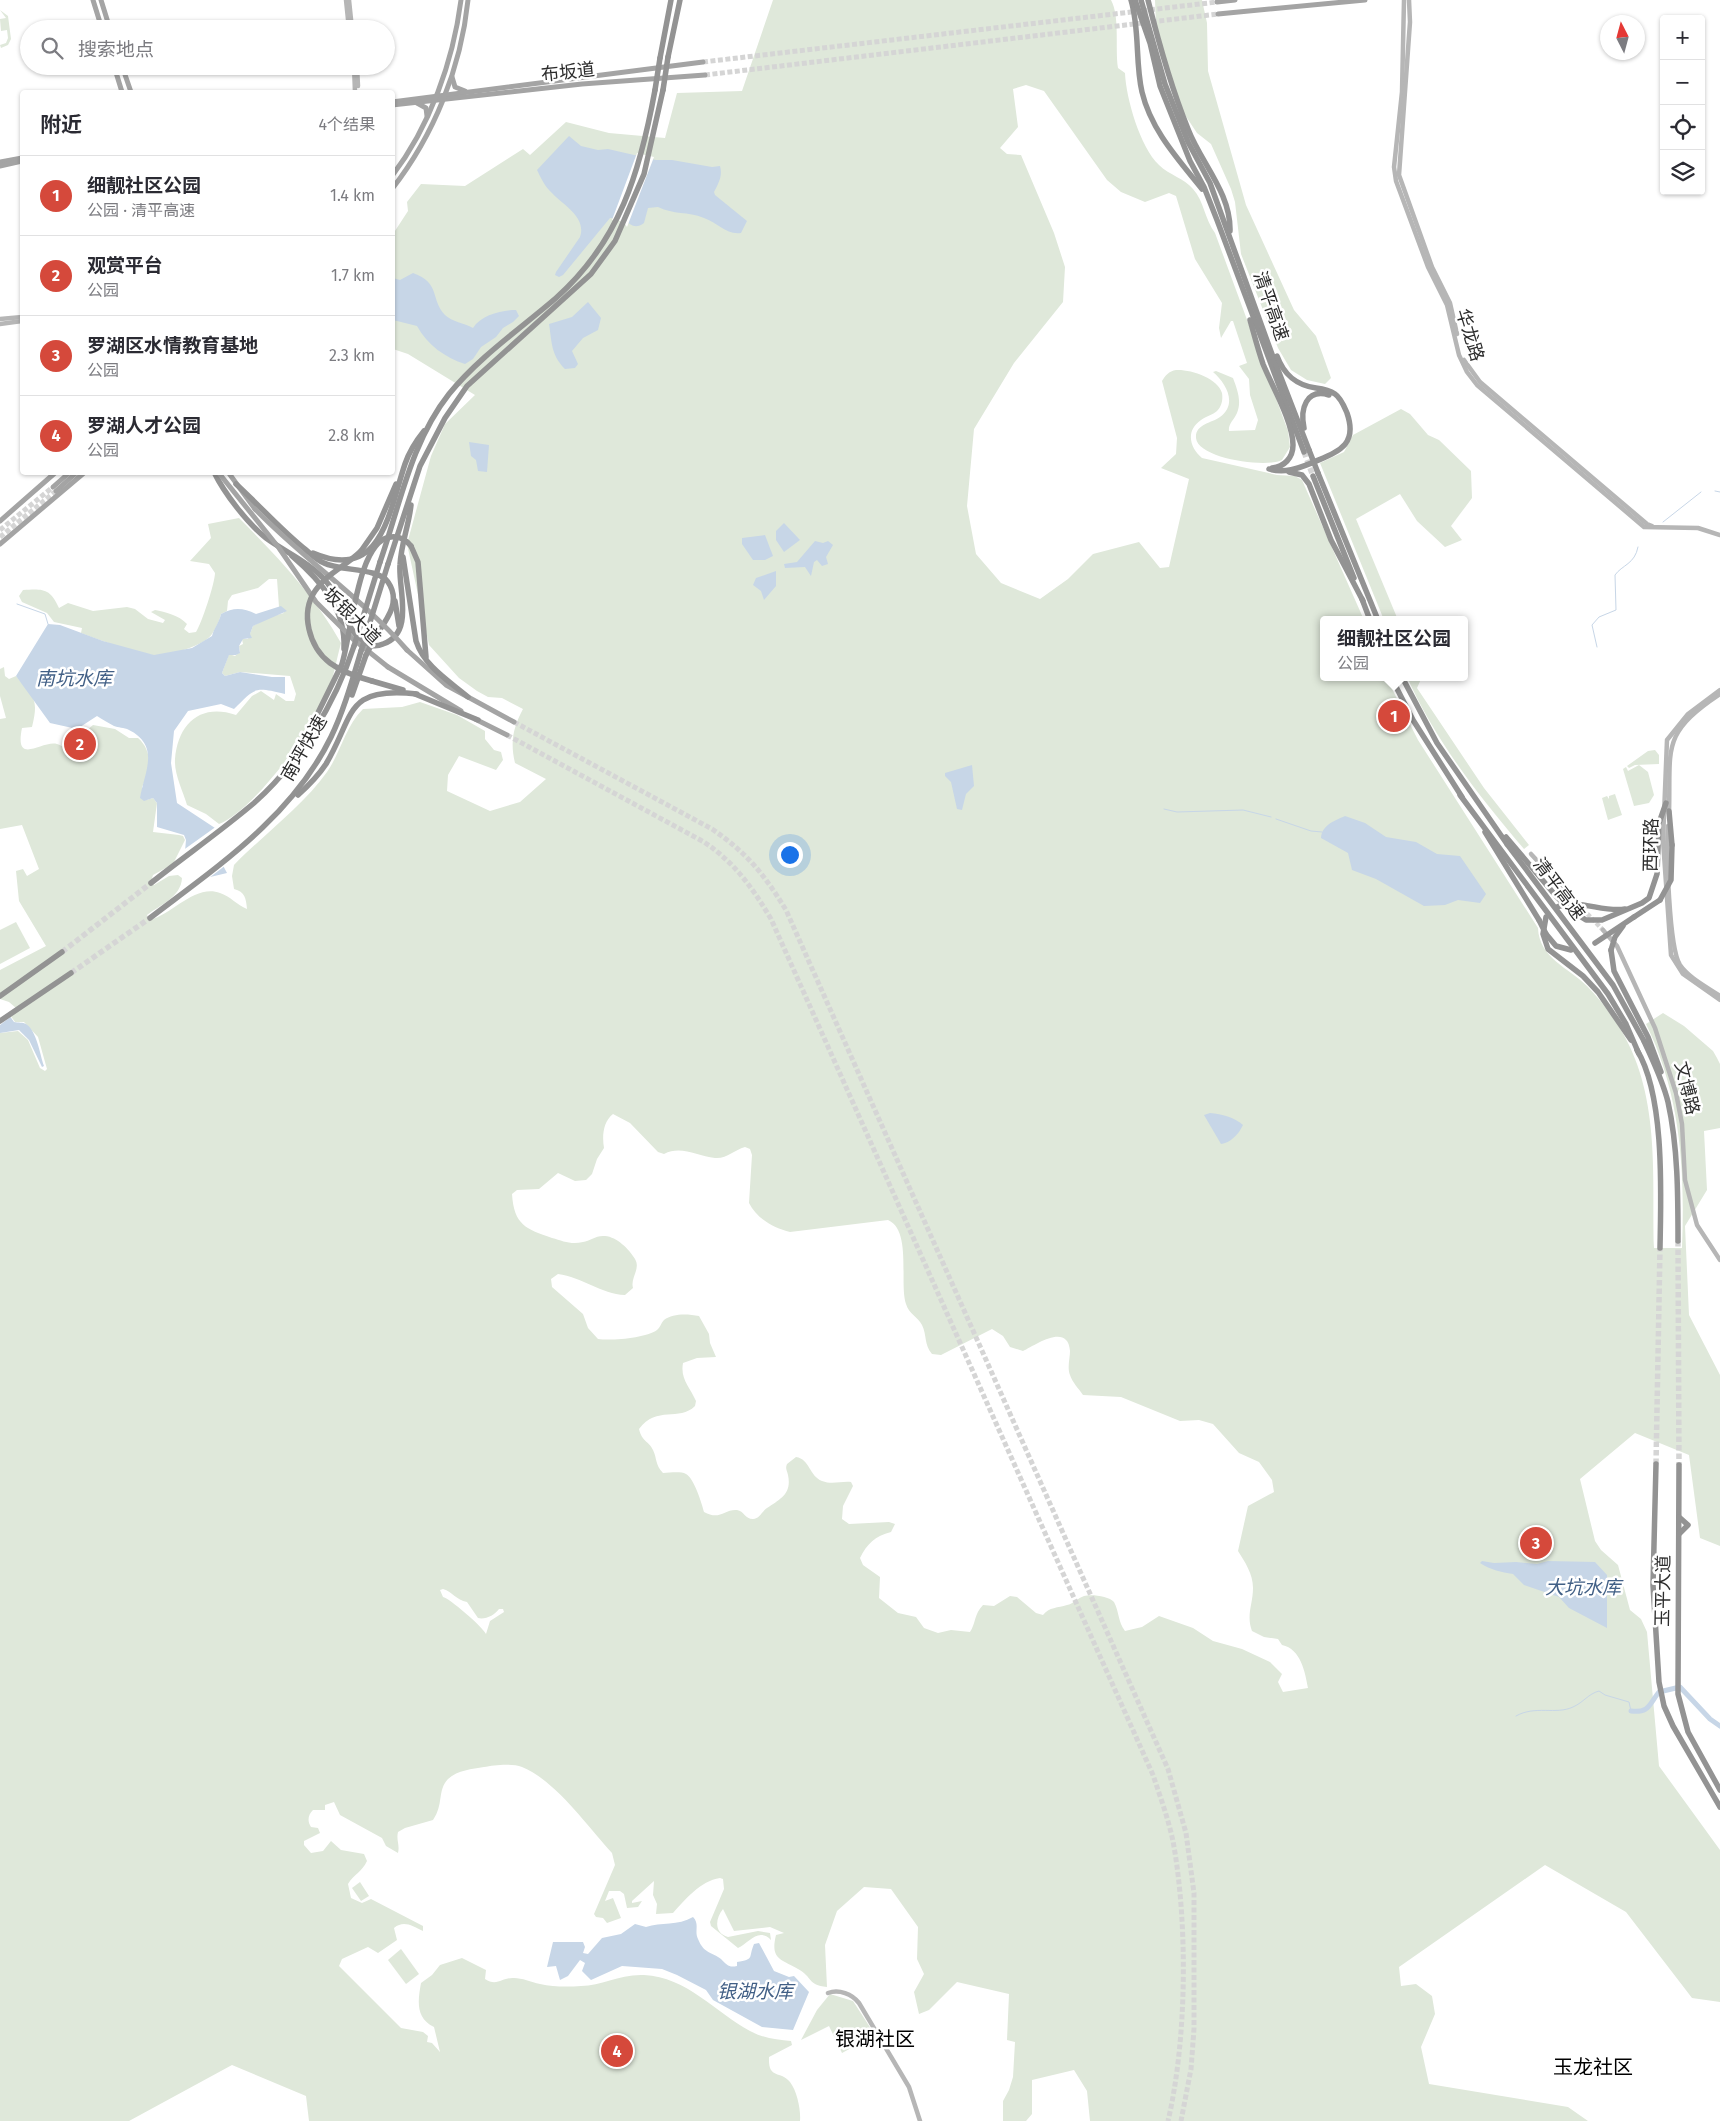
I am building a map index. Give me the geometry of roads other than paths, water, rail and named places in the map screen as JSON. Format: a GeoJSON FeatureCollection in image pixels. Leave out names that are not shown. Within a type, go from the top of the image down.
{"type":"FeatureCollection","features":[{"type":"Feature","properties":{"kind":"highway"},"geometry":{"type":"LineString","coordinates":[[478,720],[417,694],[349,673],[329,662],[316,647],[308,622],[308,607],[315,590],[361,551],[377,528],[413,446],[454,388],[476,366],[585,270],[608,237],[625,202],[646,137],[671,0]]}},
{"type":"Feature","properties":{"kind":"highway"},"geometry":{"type":"LineString","coordinates":[[363,653],[388,564],[422,461],[445,418],[467,386],[536,326],[591,274],[615,241],[640,185],[654,138],[664,90],[668,57],[681,0]]}},
{"type":"Feature","properties":{"kind":"highway"},"geometry":{"type":"LineString","coordinates":[[1131,0],[1137,28],[1141,88],[1153,122],[1161,137],[1207,196]]}},
{"type":"Feature","properties":{"kind":"highway","name":"清平高速"},"geometry":{"type":"LineString","coordinates":[[1135,0],[1150,43],[1160,86],[1190,161],[1207,196],[1316,474],[1369,616]]}},
{"type":"Feature","properties":{"kind":"highway","name":"清平高速"},"geometry":{"type":"LineString","coordinates":[[1141,0],[1165,84],[1188,142],[1208,179],[1260,316],[1307,451]]}},
{"type":"Feature","properties":{"kind":"highway"},"geometry":{"type":"LineString","coordinates":[[1148,0],[1171,86],[1192,139],[1215,178],[1228,212],[1230,236]]}},
{"type":"Feature","properties":{"kind":"highway"},"geometry":{"type":"LineString","coordinates":[[1236,270],[1262,360],[1280,402],[1293,441],[1292,452],[1288,461],[1279,467],[1269,469]]}},
{"type":"Feature","properties":{"kind":"highway"},"geometry":{"type":"LineString","coordinates":[[1260,316],[1285,372],[1298,383],[1336,395],[1344,407],[1350,426],[1348,441],[1337,452],[1298,468],[1277,471]]}},
{"type":"Feature","properties":{"kind":"highway"},"geometry":{"type":"LineString","coordinates":[[1269,469],[1298,466],[1341,444],[1346,434],[1346,423],[1338,402],[1328,394],[1314,394],[1304,404],[1303,421],[1307,451]]}},
{"type":"Feature","properties":{"kind":"highway","name":"南坪快速"},"geometry":{"type":"LineString","coordinates":[[151,883],[255,802],[291,762],[327,708],[354,646],[409,470],[429,423]]}},
{"type":"Feature","properties":{"kind":"highway"},"geometry":{"type":"LineString","coordinates":[[307,551],[338,561],[355,559],[367,552],[379,538],[386,525],[405,464]]}},
{"type":"Feature","properties":{"kind":"highway"},"geometry":{"type":"LineString","coordinates":[[1269,469],[1300,474],[1307,480],[1331,540],[1363,600]]}},
{"type":"Feature","properties":{"kind":"highway","name":"清平高速"},"geometry":{"type":"LineString","coordinates":[[1316,474],[1376,616]]}},
{"type":"Feature","properties":{"kind":"highway"},"geometry":{"type":"LineString","coordinates":[[216,475],[225,491],[259,532],[300,558],[327,582],[339,600],[352,631],[365,643],[375,646],[385,644],[399,631],[402,618],[400,572],[412,490]]}},
{"type":"Feature","properties":{"kind":"highway"},"geometry":{"type":"LineString","coordinates":[[236,484],[276,524],[322,563],[334,567],[370,572],[384,577],[390,584],[394,596],[399,631]]}},
{"type":"Feature","properties":{"kind":"highway"},"geometry":{"type":"LineString","coordinates":[[291,762],[322,708],[341,667],[360,585],[372,549],[379,540],[390,537],[403,539],[412,546],[418,562],[423,644],[429,663]]}},
{"type":"Feature","properties":{"kind":"highway"},"geometry":{"type":"LineString","coordinates":[[403,546],[404,568],[416,641],[422,655],[468,697]]}},
{"type":"Feature","properties":{"kind":"highway"},"geometry":{"type":"LineString","coordinates":[[286,549],[320,584],[338,612],[344,643],[341,667]]}},
{"type":"Feature","properties":{"kind":"highway"},"geometry":{"type":"LineString","coordinates":[[363,653],[392,610],[394,596]]}},
{"type":"Feature","properties":{"kind":"highway","name":"南坪快速"},"geometry":{"type":"LineString","coordinates":[[150,918],[246,844],[283,808],[311,773],[350,699],[363,653]]}},
{"type":"Feature","properties":{"kind":"highway","name":"清平高速"},"geometry":{"type":"LineString","coordinates":[[1393,681],[1418,729],[1460,795],[1608,994],[1626,1024],[1650,1086],[1656,1124],[1660,1188],[1660,1248]]}},
{"type":"Feature","properties":{"kind":"highway","name":"清平高速"},"geometry":{"type":"LineString","coordinates":[[1404,681],[1420,715],[1470,793],[1613,985],[1644,1041],[1668,1101],[1677,1193],[1678,1241]]}},
{"type":"Feature","properties":{"kind":"highway"},"geometry":{"type":"LineString","coordinates":[[283,808],[320,773],[344,722],[360,703],[372,695],[386,692],[417,694]]}},
{"type":"Feature","properties":{"kind":"highway"},"geometry":{"type":"LineString","coordinates":[[1470,793],[1570,910],[1578,917],[1594,921],[1610,918],[1648,898],[1656,883],[1659,823],[1666,803]]}},
{"type":"Feature","properties":{"kind":"highway"},"geometry":{"type":"LineString","coordinates":[[1460,795],[1520,886],[1546,934],[1556,946],[1570,950]]}},
{"type":"Feature","properties":{"kind":"highway"},"geometry":{"type":"LineString","coordinates":[[1588,947],[1660,900],[1667,890],[1672,876],[1669,811]]}},
{"type":"Feature","properties":{"kind":"highway"},"geometry":{"type":"LineString","coordinates":[[1557,906],[1572,904],[1610,910],[1632,907]]}},
{"type":"Feature","properties":{"kind":"highway"},"geometry":{"type":"LineString","coordinates":[[1546,917],[1543,934],[1548,949],[1583,976],[1598,992],[1639,1054]]}},
{"type":"Feature","properties":{"kind":"highway"},"geometry":{"type":"LineString","coordinates":[[1634,917],[1618,933],[1611,950],[1614,971],[1656,1056],[1668,1101]]}},
{"type":"Feature","properties":{"kind":"highway"},"geometry":{"type":"LineString","coordinates":[[0,996],[62,952]]}},
{"type":"Feature","properties":{"kind":"highway"},"geometry":{"type":"LineString","coordinates":[[0,1020],[71,973]]}},
{"type":"Feature","properties":{"kind":"highway","name":"玉平大道"},"geometry":{"type":"LineString","coordinates":[[1656,1464],[1653,1523],[1653,1615],[1656,1659],[1664,1706],[1684,1747],[1720,1807]]}},
{"type":"Feature","properties":{"kind":"highway"},"geometry":{"type":"LineString","coordinates":[[1679,1465],[1680,1517],[1688,1525],[1679,1534]]}},
{"type":"Feature","properties":{"kind":"highway","name":"玉平大道"},"geometry":{"type":"LineString","coordinates":[[1680,1517],[1677,1665],[1680,1705],[1698,1752],[1720,1790]]}},
{"type":"Feature","properties":{"kind":"main road"},"geometry":{"type":"LineString","coordinates":[[88,0],[97,13]]}},
{"type":"Feature","properties":{"kind":"main road"},"geometry":{"type":"LineString","coordinates":[[93,0],[99,20]]}},
{"type":"Feature","properties":{"kind":"main road"},"geometry":{"type":"LineString","coordinates":[[103,0],[107,20]]}},
{"type":"Feature","properties":{"kind":"main road"},"geometry":{"type":"LineString","coordinates":[[395,171],[427,118],[436,99],[448,63],[461,0]]}},
{"type":"Feature","properties":{"kind":"main road"},"geometry":{"type":"LineString","coordinates":[[395,185],[414,160],[444,98],[463,34],[468,0]]}},
{"type":"Feature","properties":{"kind":"main road"},"geometry":{"type":"LineString","coordinates":[[1216,2],[1236,0]]}},
{"type":"Feature","properties":{"kind":"main road"},"geometry":{"type":"LineString","coordinates":[[1218,14],[1365,0]]}},
{"type":"Feature","properties":{"kind":"main road","name":"布坂道"},"geometry":{"type":"LineString","coordinates":[[444,98],[470,92],[703,62]]}},
{"type":"Feature","properties":{"kind":"main road"},"geometry":{"type":"LineString","coordinates":[[453,72],[455,87],[470,92]]}},
{"type":"Feature","properties":{"kind":"main road"},"geometry":{"type":"LineString","coordinates":[[117,75],[121,90]]}},
{"type":"Feature","properties":{"kind":"main road"},"geometry":{"type":"LineString","coordinates":[[125,75],[130,90]]}},
{"type":"Feature","properties":{"kind":"main road","name":"布坂道"},"geometry":{"type":"LineString","coordinates":[[436,99],[582,84],[705,75]]}},
{"type":"Feature","properties":{"kind":"main road"},"geometry":{"type":"LineString","coordinates":[[395,103],[436,99]]}},
{"type":"Feature","properties":{"kind":"main road"},"geometry":{"type":"LineString","coordinates":[[395,103],[436,99]]}},
{"type":"Feature","properties":{"kind":"main road"},"geometry":{"type":"LineString","coordinates":[[416,102],[426,108],[427,118]]}},
{"type":"Feature","properties":{"kind":"main road"},"geometry":{"type":"LineString","coordinates":[[0,164],[20,159]]}},
{"type":"Feature","properties":{"kind":"main road"},"geometry":{"type":"LineString","coordinates":[[0,521],[53,475]]}},
{"type":"Feature","properties":{"kind":"main road"},"geometry":{"type":"LineString","coordinates":[[67,475],[55,489],[73,475]]}},
{"type":"Feature","properties":{"kind":"main road"},"geometry":{"type":"LineString","coordinates":[[0,544],[81,475]]}},
{"type":"Feature","properties":{"kind":"main road","name":"坂银大道"},"geometry":{"type":"LineString","coordinates":[[220,475],[279,548],[316,602],[353,639],[388,667],[507,735]]}},
{"type":"Feature","properties":{"kind":"main road","name":"坂银大道"},"geometry":{"type":"LineString","coordinates":[[230,475],[255,509],[290,543],[360,602],[435,676],[468,697],[514,722]]}},
{"type":"Feature","properties":{"kind":"street"},"geometry":{"type":"LineString","coordinates":[[347,0],[350,20]]}},
{"type":"Feature","properties":{"kind":"street","name":"华龙路"},"geometry":{"type":"LineString","coordinates":[[1407,1],[1410,22],[1399,175],[1432,266],[1450,303],[1458,342],[1467,365],[1480,382],[1649,526],[1699,526],[1720,533]]}},
{"type":"Feature","properties":{"kind":"street","name":"华龙路"},"geometry":{"type":"LineString","coordinates":[[1407,1],[1395,174],[1428,267],[1447,305],[1455,343],[1464,367],[1477,385],[1644,527],[1653,529],[1700,528],[1720,533]]}},
{"type":"Feature","properties":{"kind":"street"},"geometry":{"type":"LineString","coordinates":[[356,75],[357,90]]}},
{"type":"Feature","properties":{"kind":"street"},"geometry":{"type":"LineString","coordinates":[[0,319],[20,317]]}},
{"type":"Feature","properties":{"kind":"street"},"geometry":{"type":"LineString","coordinates":[[0,324],[20,321]]}},
{"type":"Feature","properties":{"kind":"street","name":"西环路"},"geometry":{"type":"LineString","coordinates":[[1720,692],[1688,714],[1670,734],[1666,750],[1663,862],[1671,955],[1682,974],[1720,1000]]}},
{"type":"Feature","properties":{"kind":"street","name":"西环路"},"geometry":{"type":"LineString","coordinates":[[1720,692],[1690,716],[1674,736],[1670,752],[1667,856],[1675,954],[1685,971],[1720,996]]}},
{"type":"Feature","properties":{"kind":"street"},"geometry":{"type":"LineString","coordinates":[[1531,854],[1569,895]]}},
{"type":"Feature","properties":{"kind":"street","name":"文博路"},"geometry":{"type":"LineString","coordinates":[[1603,930],[1617,946],[1655,1028],[1676,1093],[1682,1124],[1685,1180],[1697,1225],[1720,1260]]}},
{"type":"Feature","properties":{"kind":"street"},"geometry":{"type":"LineString","coordinates":[[828,1993],[849,1994],[859,2002],[909,2087],[920,2121]]}},
{"type":"Feature","properties":{"kind":"water"},"geometry":{"type":"Polygon","coordinates":[[[569,136],[581,146],[598,150],[608,149],[656,160],[672,160],[712,167],[720,166],[720,177],[714,192],[715,195],[747,221],[741,233],[731,232],[709,220],[692,214],[658,207],[648,208],[644,223],[638,226],[631,225],[624,219],[610,218],[563,275],[559,277],[555,275],[580,237],[580,223],[573,212],[547,188],[537,170],[569,136]]]}},
{"type":"Feature","properties":{"kind":"water"},"geometry":{"type":"Polygon","coordinates":[[[413,273],[422,277],[431,286],[440,309],[445,315],[473,328],[481,320],[498,312],[516,310],[519,316],[503,328],[496,337],[481,347],[473,359],[465,364],[444,354],[432,345],[417,326],[395,320],[395,279],[400,280],[413,273]]]}},
{"type":"Feature","properties":{"kind":"water"},"geometry":{"type":"Polygon","coordinates":[[[588,302],[601,318],[598,330],[583,338],[572,351],[578,364],[575,368],[565,369],[555,354],[549,324],[572,317],[588,302]]]}},
{"type":"Feature","properties":{"kind":"water"},"geometry":{"type":"Polygon","coordinates":[[[469,442],[489,445],[487,472],[478,471],[476,460],[471,456],[469,442]]]}},
{"type":"Feature","properties":{"kind":"water"},"geometry":{"type":"Polygon","coordinates":[[[784,523],[800,540],[784,552],[776,540],[776,531],[784,523]]]}},
{"type":"Feature","properties":{"kind":"water"},"geometry":{"type":"Polygon","coordinates":[[[765,535],[773,556],[765,560],[753,560],[742,544],[742,538],[765,535]]]}},
{"type":"Feature","properties":{"kind":"water"},"geometry":{"type":"Polygon","coordinates":[[[815,541],[823,543],[828,541],[833,545],[826,557],[828,564],[822,566],[817,560],[814,562],[811,576],[805,567],[785,568],[784,564],[797,562],[815,541]]]}},
{"type":"Feature","properties":{"kind":"water"},"geometry":{"type":"Polygon","coordinates":[[[776,571],[776,586],[764,600],[761,591],[753,585],[756,578],[776,571]]]}},
{"type":"Feature","properties":{"kind":"water","name":"南坑水库"},"geometry":{"type":"Polygon","coordinates":[[[281,606],[287,611],[253,626],[250,634],[252,638],[243,639],[239,646],[240,653],[229,655],[222,673],[225,676],[240,672],[285,677],[285,694],[261,690],[247,696],[234,709],[221,704],[188,711],[174,731],[171,763],[177,803],[215,828],[218,856],[227,873],[206,878],[185,851],[186,840],[184,835],[157,827],[157,803],[153,798],[144,801],[140,798],[147,770],[148,752],[139,736],[127,729],[114,726],[97,716],[77,729],[50,723],[16,676],[48,624],[60,625],[103,641],[154,655],[192,648],[212,636],[221,614],[230,610],[247,610],[256,614],[281,606]]]}},
{"type":"Feature","properties":{"kind":"water"},"geometry":{"type":"Polygon","coordinates":[[[972,765],[974,786],[966,794],[962,810],[957,809],[951,782],[945,776],[945,773],[972,765]]]}},
{"type":"Feature","properties":{"kind":"water"},"geometry":{"type":"Polygon","coordinates":[[[1345,816],[1365,823],[1386,837],[1416,842],[1437,854],[1460,856],[1486,894],[1480,903],[1458,900],[1445,905],[1424,906],[1376,879],[1352,870],[1348,853],[1321,838],[1326,827],[1345,816]]]}},
{"type":"Feature","properties":{"kind":"water"},"geometry":{"type":"Polygon","coordinates":[[[0,1002],[14,1022],[25,1023],[30,1027],[44,1066],[42,1067],[29,1040],[19,1030],[0,1033],[0,1002]]]}},
{"type":"Feature","properties":{"kind":"water"},"geometry":{"type":"Polygon","coordinates":[[[1210,1113],[1228,1116],[1243,1125],[1234,1138],[1221,1144],[1204,1115],[1210,1113]]]}},
{"type":"Feature","properties":{"kind":"water","name":"大坑水库"},"geometry":{"type":"Polygon","coordinates":[[[1482,1561],[1537,1564],[1548,1561],[1595,1562],[1607,1575],[1607,1628],[1569,1608],[1559,1597],[1524,1585],[1513,1574],[1488,1567],[1480,1563],[1482,1561]]]}},
{"type":"Feature","properties":{"kind":"water","name":"银湖水库"},"geometry":{"type":"Polygon","coordinates":[[[693,1917],[696,1922],[697,1936],[700,1944],[728,1966],[737,1966],[737,1962],[749,1959],[754,1944],[759,1943],[774,1971],[789,1977],[794,1976],[809,1992],[793,2030],[762,2027],[713,2000],[706,1990],[662,1969],[622,1966],[591,1980],[582,1971],[585,1963],[580,1960],[568,1976],[560,1980],[556,1966],[547,1967],[553,1942],[583,1942],[585,1947],[583,1953],[588,1954],[602,1938],[621,1934],[635,1924],[646,1927],[681,1922],[693,1917]]]}},
{"type":"Feature","properties":{"kind":"waterway"},"geometry":{"type":"LineString","coordinates":[[1715,491],[1720,492]]}},
{"type":"Feature","properties":{"kind":"waterway"},"geometry":{"type":"LineString","coordinates":[[1663,522],[1701,492]]}},
{"type":"Feature","properties":{"kind":"waterway"},"geometry":{"type":"LineString","coordinates":[[1597,647],[1592,625],[1599,617],[1616,610],[1615,575],[1631,561],[1638,547]]}},
{"type":"Feature","properties":{"kind":"waterway"},"geometry":{"type":"LineString","coordinates":[[17,604],[45,614],[48,624]]}},
{"type":"Feature","properties":{"kind":"waterway"},"geometry":{"type":"LineString","coordinates":[[1164,809],[1177,812],[1243,810],[1271,817]]}},
{"type":"Feature","properties":{"kind":"waterway"},"geometry":{"type":"LineString","coordinates":[[1276,819],[1311,831],[1322,832]]}},
{"type":"Feature","properties":{"kind":"waterway"},"geometry":{"type":"LineString","coordinates":[[1631,1711],[1642,1711],[1651,1704],[1659,1692],[1680,1687],[1710,1719],[1720,1726]]}},
{"type":"Feature","properties":{"kind":"waterway"},"geometry":{"type":"LineString","coordinates":[[1516,1716],[1531,1711],[1560,1710],[1573,1707],[1599,1691],[1605,1695],[1629,1702],[1631,1711]]}},
{"type":"Feature","properties":{"kind":"tunnel"},"geometry":{"type":"LineString","coordinates":[[703,62],[1217,2]]}},
{"type":"Feature","properties":{"kind":"tunnel"},"geometry":{"type":"LineString","coordinates":[[705,75],[1218,14]]}},
{"type":"Feature","properties":{"kind":"tunnel"},"geometry":{"type":"LineString","coordinates":[[1304,452],[1313,476]]}},
{"type":"Feature","properties":{"kind":"tunnel"},"geometry":{"type":"LineString","coordinates":[[0,530],[53,487]]}},
{"type":"Feature","properties":{"kind":"tunnel"},"geometry":{"type":"LineString","coordinates":[[0,537],[56,491]]}},
{"type":"Feature","properties":{"kind":"tunnel"},"geometry":{"type":"LineString","coordinates":[[514,722],[712,829],[754,865],[786,910],[1168,1769],[1186,1833],[1194,1893],[1194,2029],[1191,2069],[1181,2121]]}},
{"type":"Feature","properties":{"kind":"tunnel"},"geometry":{"type":"LineString","coordinates":[[507,735],[704,842],[725,858],[742,876],[771,919],[1153,1775],[1161,1799],[1173,1841],[1178,1873],[1183,1944],[1182,2018],[1179,2055],[1168,2121]]}},
{"type":"Feature","properties":{"kind":"tunnel"},"geometry":{"type":"LineString","coordinates":[[62,952],[151,883]]}},
{"type":"Feature","properties":{"kind":"tunnel"},"geometry":{"type":"LineString","coordinates":[[1569,895],[1603,930]]}},
{"type":"Feature","properties":{"kind":"tunnel"},"geometry":{"type":"LineString","coordinates":[[71,973],[150,918]]}},
{"type":"Feature","properties":{"kind":"tunnel"},"geometry":{"type":"LineString","coordinates":[[1678,1241],[1679,1465]]}},
{"type":"Feature","properties":{"kind":"tunnel"},"geometry":{"type":"LineString","coordinates":[[1656,1464],[1660,1248]]}},
{"type":"Feature","properties":{"kind":"place","name":"细靓社区公园"},"geometry":{"type":"Point","coordinates":[1394,716]}},
{"type":"Feature","properties":{"kind":"place","name":"观赏平台"},"geometry":{"type":"Point","coordinates":[80,744]}},
{"type":"Feature","properties":{"kind":"place","name":"罗湖区水情教育基地"},"geometry":{"type":"Point","coordinates":[1536,1543]}},
{"type":"Feature","properties":{"kind":"place","name":"罗湖人才公园"},"geometry":{"type":"Point","coordinates":[617,2051]}},
{"type":"Feature","properties":{"kind":"district","name":"银湖社区"},"geometry":{"type":"Point","coordinates":[875,2039]}},
{"type":"Feature","properties":{"kind":"district","name":"玉龙社区"},"geometry":{"type":"Point","coordinates":[1593,2067]}}]}
